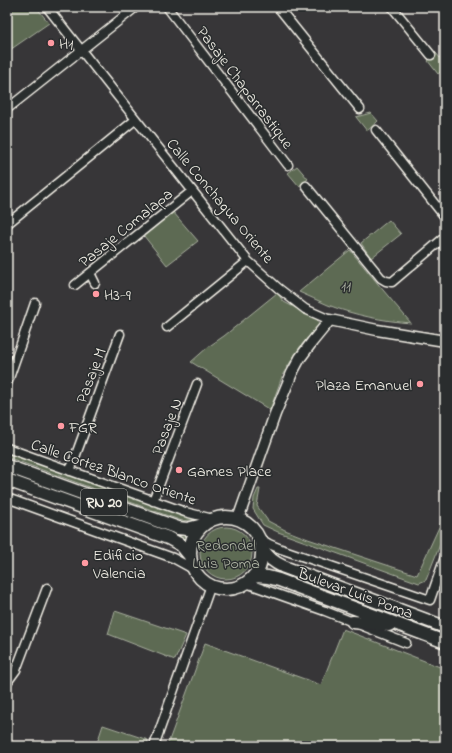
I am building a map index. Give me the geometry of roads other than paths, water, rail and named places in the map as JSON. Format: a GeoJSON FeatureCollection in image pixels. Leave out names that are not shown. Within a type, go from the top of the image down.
{"type":"FeatureCollection","features":[{"type":"Feature","properties":{"kind":"highway","name":"RN 20"},"geometry":{"type":"LineString","coordinates":[[7,466],[178,528],[187,529],[218,518],[228,517],[238,519]]}},
{"type":"Feature","properties":{"kind":"highway","name":"RN 20"},"geometry":{"type":"LineString","coordinates":[[7,480],[168,538],[181,545],[190,556]]}},
{"type":"Feature","properties":{"kind":"highway"},"geometry":{"type":"LineString","coordinates":[[238,519],[248,524],[252,528],[261,543],[262,560],[260,566],[250,579]]}},
{"type":"Feature","properties":{"kind":"highway","name":"RN 20"},"geometry":{"type":"LineString","coordinates":[[208,522],[196,532],[190,551],[194,569],[199,577],[211,585],[229,589],[238,587],[250,579]]}},
{"type":"Feature","properties":{"kind":"highway","name":"Bulevar Luis Poma"},"geometry":{"type":"LineString","coordinates":[[261,543],[274,563],[445,628]]}},
{"type":"Feature","properties":{"kind":"highway","name":"Bulevar Luis Poma"},"geometry":{"type":"LineString","coordinates":[[250,579],[268,577],[279,580],[445,642]]}},
{"type":"Feature","properties":{"kind":"highway"},"geometry":{"type":"LineString","coordinates":[[353,622],[404,627]]}},
{"type":"Feature","properties":{"kind":"main road","name":"Calle Conchagua Oriente"},"geometry":{"type":"LineString","coordinates":[[330,320],[378,330],[445,341]]}},
{"type":"Feature","properties":{"kind":"main road"},"geometry":{"type":"LineString","coordinates":[[238,519],[275,414],[292,373],[300,358],[330,320]]}},
{"type":"Feature","properties":{"kind":"street","name":"Calle Conchagua Oriente"},"geometry":{"type":"LineString","coordinates":[[47,7],[248,261],[278,288],[305,309],[330,320]]}},
{"type":"Feature","properties":{"kind":"street"},"geometry":{"type":"LineString","coordinates":[[7,109],[136,7]]}},
{"type":"Feature","properties":{"kind":"street","name":"Pasaje Chaparrastique"},"geometry":{"type":"LineString","coordinates":[[167,7],[288,165]]}},
{"type":"Feature","properties":{"kind":"street"},"geometry":{"type":"LineString","coordinates":[[278,7],[360,109]]}},
{"type":"Feature","properties":{"kind":"street"},"geometry":{"type":"LineString","coordinates":[[392,7],[431,55]]}},
{"type":"Feature","properties":{"kind":"street"},"geometry":{"type":"LineString","coordinates":[[7,224],[135,120]]}},
{"type":"Feature","properties":{"kind":"street"},"geometry":{"type":"LineString","coordinates":[[376,130],[445,217]]}},
{"type":"Feature","properties":{"kind":"street"},"geometry":{"type":"LineString","coordinates":[[306,186],[381,278],[386,281],[392,282],[445,238]]}},
{"type":"Feature","properties":{"kind":"street","name":"Pasaje Comalapa"},"geometry":{"type":"LineString","coordinates":[[75,285],[192,191]]}},
{"type":"Feature","properties":{"kind":"street"},"geometry":{"type":"LineString","coordinates":[[167,327],[248,261]]}},
{"type":"Feature","properties":{"kind":"street"},"geometry":{"type":"LineString","coordinates":[[90,273],[96,283]]}},
{"type":"Feature","properties":{"kind":"street"},"geometry":{"type":"LineString","coordinates":[[7,384],[36,304]]}},
{"type":"Feature","properties":{"kind":"street","name":"Pasaje M"},"geometry":{"type":"LineString","coordinates":[[70,471],[120,334]]}},
{"type":"Feature","properties":{"kind":"street","name":"Pasaje N"},"geometry":{"type":"LineString","coordinates":[[153,501],[197,384]]}},
{"type":"Feature","properties":{"kind":"street","name":"Calle Cortez Blanco Oriente"},"geometry":{"type":"LineString","coordinates":[[7,448],[185,512],[208,522]]}},
{"type":"Feature","properties":{"kind":"street"},"geometry":{"type":"LineString","coordinates":[[7,498],[173,558],[194,569]]}},
{"type":"Feature","properties":{"kind":"street"},"geometry":{"type":"LineString","coordinates":[[261,543],[269,544],[430,600],[445,557]]}},
{"type":"Feature","properties":{"kind":"street"},"geometry":{"type":"LineString","coordinates":[[250,579],[406,643]]}},
{"type":"Feature","properties":{"kind":"street"},"geometry":{"type":"LineString","coordinates":[[154,746],[211,585]]}},
{"type":"Feature","properties":{"kind":"street"},"geometry":{"type":"LineString","coordinates":[[7,681],[16,670],[47,588]]}},
{"type":"Feature","properties":{"kind":"place","name":"H1"},"geometry":{"type":"Point","coordinates":[51,43]}},
{"type":"Feature","properties":{"kind":"place","name":"H3-9"},"geometry":{"type":"Point","coordinates":[96,294]}},
{"type":"Feature","properties":{"kind":"place","name":"Plaza Emanuel"},"geometry":{"type":"Point","coordinates":[420,384]}},
{"type":"Feature","properties":{"kind":"place","name":"FGR"},"geometry":{"type":"Point","coordinates":[61,426]}},
{"type":"Feature","properties":{"kind":"place","name":"Games Place"},"geometry":{"type":"Point","coordinates":[179,470]}},
{"type":"Feature","properties":{"kind":"place","name":"Edificio Valencia"},"geometry":{"type":"Point","coordinates":[85,563]}},
{"type":"Feature","properties":{"kind":"park label","name":"11"},"geometry":{"type":"Point","coordinates":[346,285]}},
{"type":"Feature","properties":{"kind":"park label","name":"Redondel Luis Poma"},"geometry":{"type":"Point","coordinates":[226,553]}}]}
